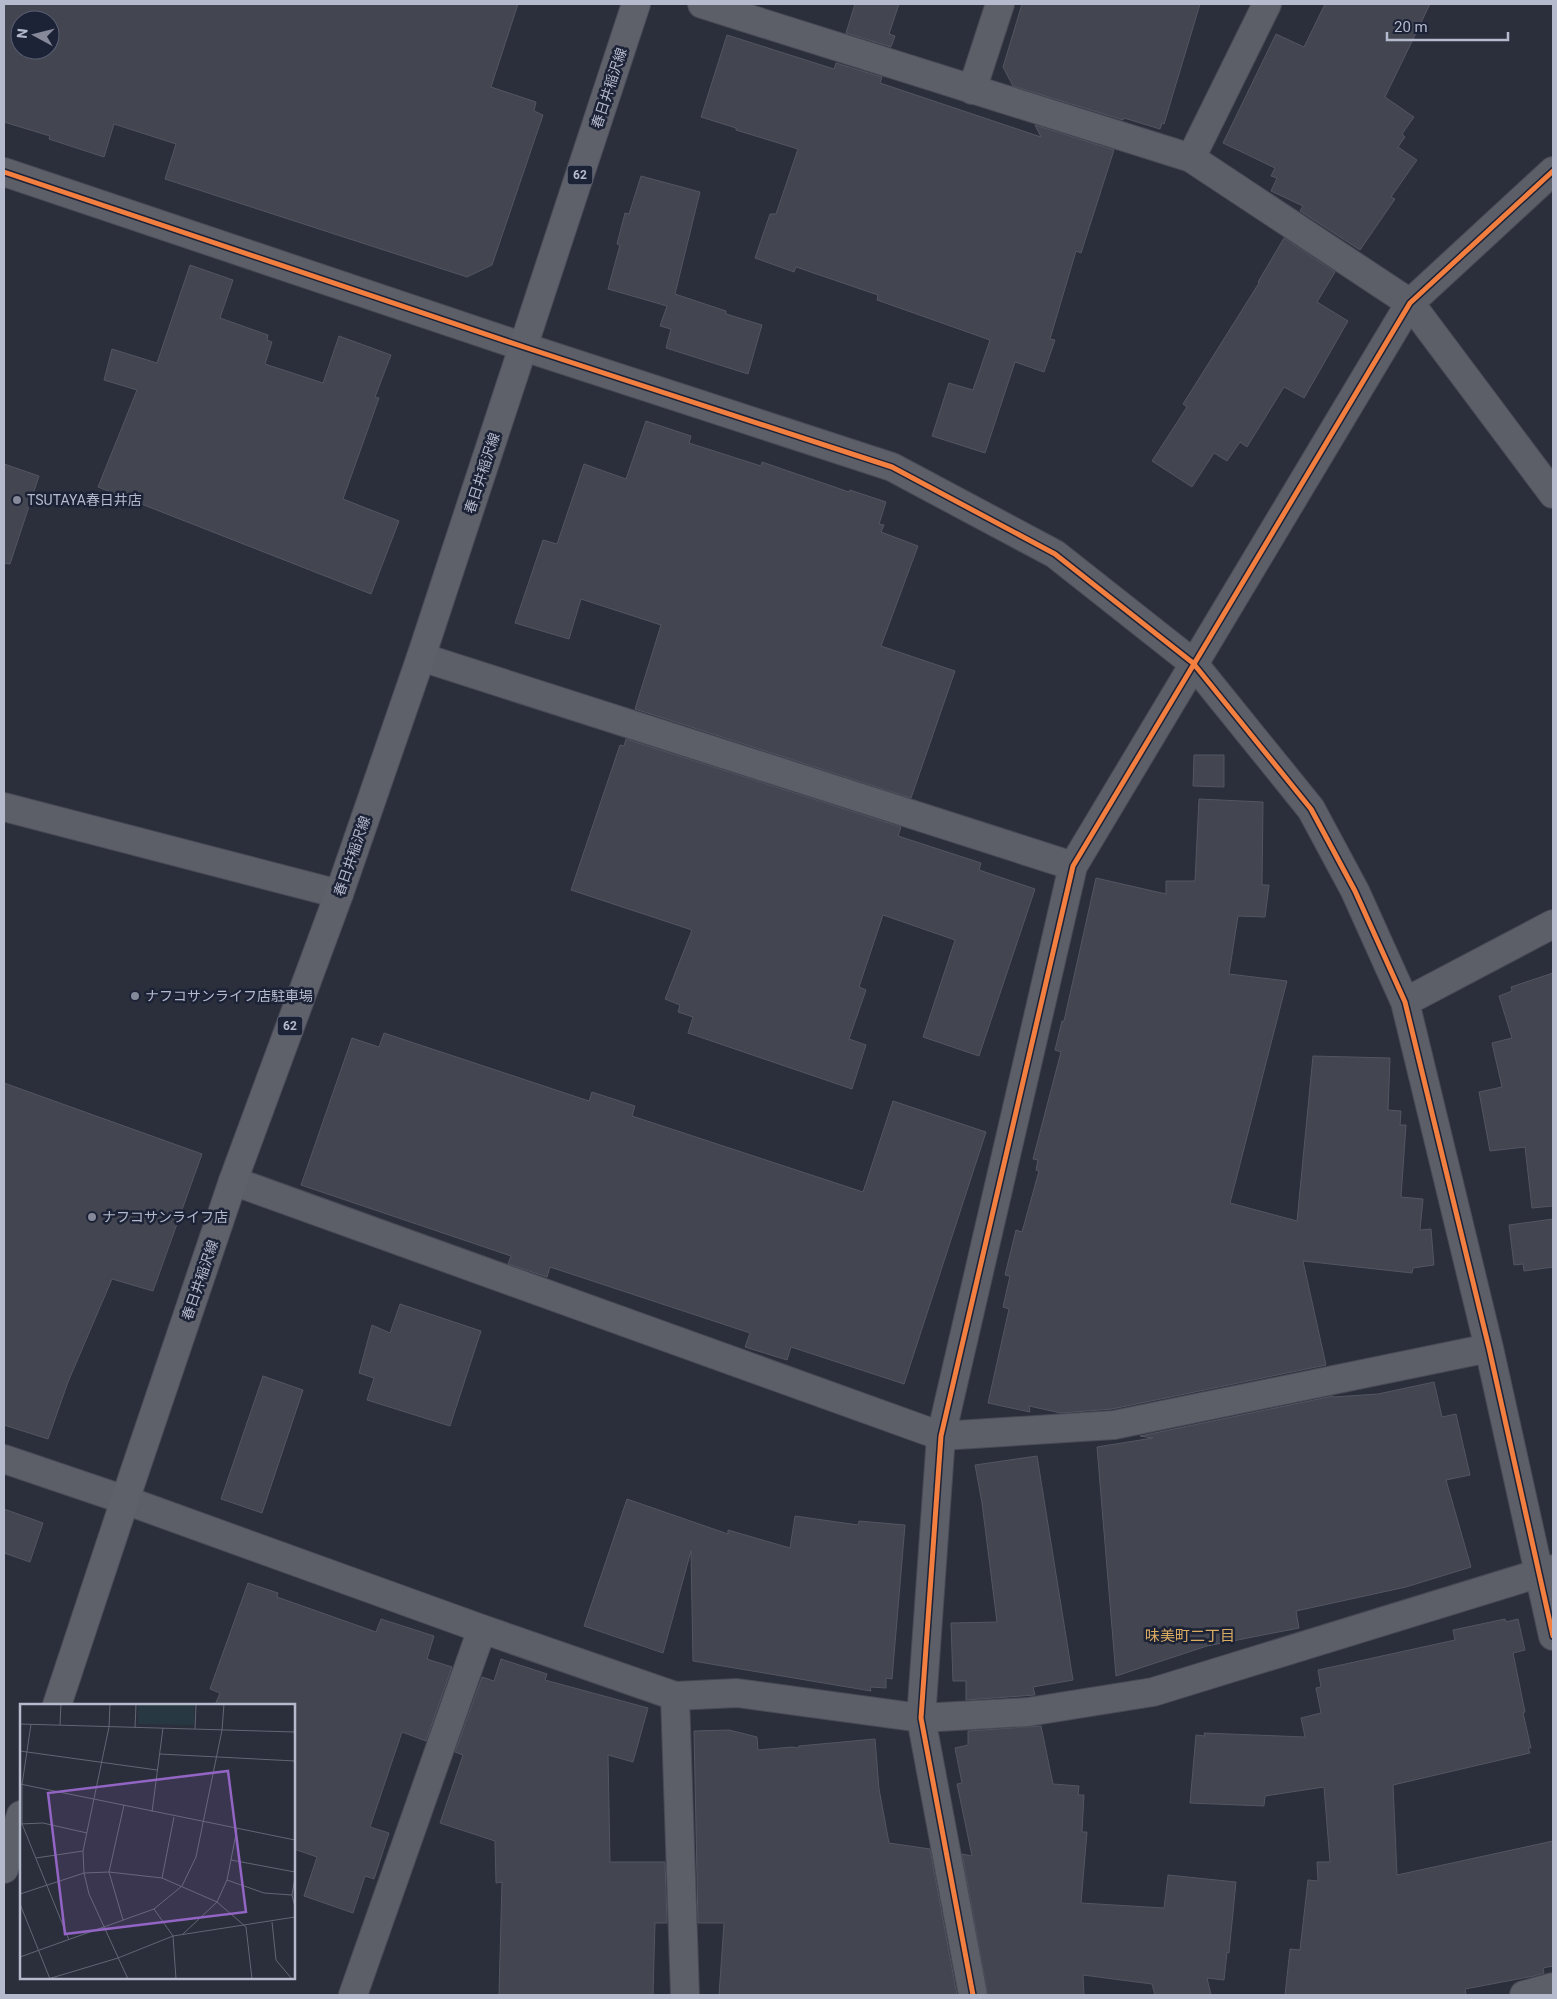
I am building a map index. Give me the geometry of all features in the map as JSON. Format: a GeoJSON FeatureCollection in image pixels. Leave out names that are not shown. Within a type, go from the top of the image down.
{"type":"FeatureCollection","features":[{"type":"Feature","properties":{"kind":"main road","name":"春日井稲沢線"},"geometry":{"type":"LineString","coordinates":[[57,1704],[233,1182],[339,894],[421,657],[636,4]]}},
{"type":"Feature","properties":{"kind":"main road"},"geometry":{"type":"LineString","coordinates":[[4,1869],[20,1818]]}},
{"type":"Feature","properties":{"kind":"street"},"geometry":{"type":"LineString","coordinates":[[702,4],[1191,158],[1410,303],[1553,494]]}},
{"type":"Feature","properties":{"kind":"street"},"geometry":{"type":"LineString","coordinates":[[972,90],[1000,4]]}},
{"type":"Feature","properties":{"kind":"street"},"geometry":{"type":"LineString","coordinates":[[1191,158],[1267,4]]}},
{"type":"Feature","properties":{"kind":"street"},"geometry":{"type":"LineString","coordinates":[[973,1995],[921,1718],[941,1436],[1073,866],[1410,303],[1553,171]]}},
{"type":"Feature","properties":{"kind":"street"},"geometry":{"type":"LineString","coordinates":[[4,172],[524,347],[892,467],[1055,554],[1193,663],[1311,810],[1355,891],[1405,1002],[1489,1348],[1546,1571],[1553,1636]]}},
{"type":"Feature","properties":{"kind":"street"},"geometry":{"type":"LineString","coordinates":[[421,657],[1073,866]]}},
{"type":"Feature","properties":{"kind":"street"},"geometry":{"type":"LineString","coordinates":[[4,807],[339,894]]}},
{"type":"Feature","properties":{"kind":"street"},"geometry":{"type":"LineString","coordinates":[[1405,1002],[1553,924]]}},
{"type":"Feature","properties":{"kind":"street"},"geometry":{"type":"LineString","coordinates":[[233,1182],[941,1436],[1114,1425],[1489,1348]]}},
{"type":"Feature","properties":{"kind":"street"},"geometry":{"type":"LineString","coordinates":[[4,1459],[125,1500],[482,1629],[675,1696],[737,1693],[921,1718],[1028,1712],[1153,1692],[1546,1571]]}},
{"type":"Feature","properties":{"kind":"street"},"geometry":{"type":"LineString","coordinates":[[353,1995],[482,1629]]}},
{"type":"Feature","properties":{"kind":"street"},"geometry":{"type":"LineString","coordinates":[[675,1696],[684,1995]]}},
{"type":"Feature","properties":{"kind":"street"},"geometry":{"type":"LineString","coordinates":[[1524,1995],[1553,1987]]}},
{"type":"Feature","properties":{"kind":"building"},"geometry":{"type":"Polygon","coordinates":[[[4,4],[518,4],[491,87],[536,102],[534,111],[543,115],[492,265],[467,277],[165,179],[176,144],[114,124],[104,157],[49,139],[50,136],[4,122],[4,4]]]}},
{"type":"Feature","properties":{"kind":"building"},"geometry":{"type":"Polygon","coordinates":[[[855,4],[899,4],[889,34],[895,36],[891,47],[846,33],[855,4]]]}},
{"type":"Feature","properties":{"kind":"building"},"geometry":{"type":"Polygon","coordinates":[[[1022,4],[1200,4],[1164,124],[1162,123],[1160,129],[1124,118],[1123,120],[1013,86],[1003,67],[1022,4]]]}},
{"type":"Feature","properties":{"kind":"building"},"geometry":{"type":"Polygon","coordinates":[[[1325,4],[1430,4],[1385,97],[1414,117],[1402,134],[1405,137],[1398,147],[1417,160],[1391,197],[1395,199],[1360,250],[1300,211],[1303,206],[1271,191],[1277,178],[1271,176],[1275,168],[1223,143],[1276,34],[1304,47],[1325,4]]]}},
{"type":"Feature","properties":{"kind":"building"},"geometry":{"type":"Polygon","coordinates":[[[727,35],[834,69],[836,63],[882,77],[880,83],[1041,137],[1035,125],[1114,150],[1081,253],[1076,251],[1050,339],[1055,340],[1044,372],[1015,362],[985,453],[932,436],[949,383],[973,390],[990,340],[877,300],[878,295],[796,267],[794,272],[755,258],[770,214],[776,214],[798,149],[701,117],[727,35]]]}},
{"type":"Feature","properties":{"kind":"building"},"geometry":{"type":"Polygon","coordinates":[[[641,176],[700,192],[675,294],[726,311],[726,314],[762,325],[748,374],[666,348],[671,329],[660,326],[667,306],[608,289],[620,245],[617,244],[625,213],[629,214],[641,176]]]}},
{"type":"Feature","properties":{"kind":"building"},"geometry":{"type":"Polygon","coordinates":[[[1284,238],[1335,272],[1317,302],[1348,321],[1304,398],[1284,387],[1247,447],[1240,442],[1227,461],[1214,453],[1192,487],[1152,461],[1187,407],[1183,404],[1259,283],[1284,238]]]}},
{"type":"Feature","properties":{"kind":"building"},"geometry":{"type":"Polygon","coordinates":[[[190,265],[233,280],[220,318],[268,335],[267,340],[272,342],[265,364],[323,383],[339,336],[391,355],[375,397],[379,398],[343,499],[399,521],[371,594],[98,487],[137,390],[104,380],[112,349],[157,363],[190,265]]]}},
{"type":"Feature","properties":{"kind":"building"},"geometry":{"type":"Polygon","coordinates":[[[646,421],[691,436],[689,443],[761,466],[762,462],[849,492],[850,490],[886,502],[879,524],[884,525],[881,532],[918,546],[881,646],[955,671],[911,798],[635,709],[661,625],[581,599],[569,639],[515,623],[543,540],[557,544],[584,464],[626,479],[646,421]]]}},
{"type":"Feature","properties":{"kind":"building","name":"TSUTAYA春日井店"},"geometry":{"type":"Polygon","coordinates":[[[4,464],[39,476],[10,564],[4,563],[4,464]]]}},
{"type":"Feature","properties":{"kind":"building"},"geometry":{"type":"Polygon","coordinates":[[[626,739],[901,827],[898,836],[981,863],[979,870],[1035,889],[979,1056],[923,1037],[955,940],[883,915],[859,987],[866,990],[849,1039],[866,1045],[852,1089],[688,1033],[693,1017],[678,1012],[680,1005],[665,999],[692,930],[571,890],[620,745],[624,746],[626,739]]]}},
{"type":"Feature","properties":{"kind":"building"},"geometry":{"type":"Polygon","coordinates":[[[1194,755],[1224,755],[1224,787],[1193,786],[1194,755]]]}},
{"type":"Feature","properties":{"kind":"building"},"geometry":{"type":"Polygon","coordinates":[[[1199,799],[1263,802],[1262,885],[1269,885],[1265,917],[1238,916],[1229,974],[1287,981],[1230,1203],[1297,1221],[1313,1056],[1390,1058],[1388,1110],[1401,1111],[1400,1125],[1406,1125],[1401,1197],[1423,1199],[1420,1230],[1431,1229],[1434,1265],[1413,1268],[1412,1273],[1303,1261],[1326,1365],[1112,1409],[1061,1413],[1029,1406],[1030,1412],[988,1403],[1009,1309],[1003,1307],[1010,1276],[1005,1275],[1016,1230],[1022,1232],[1039,1171],[1036,1170],[1038,1160],[1033,1159],[1061,1052],[1055,1050],[1062,1021],[1064,1021],[1096,878],[1166,894],[1166,881],[1195,881],[1199,799]]]}},
{"type":"Feature","properties":{"kind":"building"},"geometry":{"type":"Polygon","coordinates":[[[1553,973],[1553,1206],[1532,1208],[1525,1147],[1490,1151],[1479,1092],[1502,1087],[1492,1043],[1512,1038],[1499,996],[1512,991],[1511,987],[1553,973]]]}},
{"type":"Feature","properties":{"kind":"building"},"geometry":{"type":"Polygon","coordinates":[[[384,1033],[589,1101],[592,1092],[635,1106],[632,1116],[863,1192],[893,1101],[986,1132],[904,1384],[791,1347],[787,1360],[745,1347],[750,1333],[550,1267],[547,1277],[508,1264],[511,1256],[301,1185],[352,1038],[379,1047],[384,1033]]]}},
{"type":"Feature","properties":{"kind":"building","name":"ナフコサンライフ店"},"geometry":{"type":"Polygon","coordinates":[[[4,1083],[202,1154],[153,1291],[112,1279],[68,1382],[48,1439],[4,1425],[4,1083]]]}},
{"type":"Feature","properties":{"kind":"building"},"geometry":{"type":"Polygon","coordinates":[[[1553,1219],[1553,1267],[1524,1271],[1523,1264],[1514,1265],[1509,1225],[1553,1219]]]}},
{"type":"Feature","properties":{"kind":"building"},"geometry":{"type":"Polygon","coordinates":[[[400,1304],[481,1331],[450,1426],[367,1400],[374,1378],[359,1373],[372,1325],[390,1333],[400,1304]]]}},
{"type":"Feature","properties":{"kind":"building"},"geometry":{"type":"Polygon","coordinates":[[[263,1376],[303,1390],[262,1513],[221,1499],[263,1376]]]}},
{"type":"Feature","properties":{"kind":"building"},"geometry":{"type":"Polygon","coordinates":[[[1434,1382],[1442,1417],[1456,1414],[1470,1475],[1446,1480],[1471,1567],[1406,1587],[1296,1611],[1299,1628],[1207,1646],[1116,1676],[1097,1447],[1153,1438],[1140,1436],[1333,1396],[1378,1394],[1434,1382]]]}},
{"type":"Feature","properties":{"kind":"building"},"geometry":{"type":"Polygon","coordinates":[[[1037,1456],[1073,1680],[1033,1687],[1035,1695],[966,1700],[966,1681],[953,1681],[951,1623],[997,1622],[982,1503],[975,1465],[1037,1456]]]}},
{"type":"Feature","properties":{"kind":"building"},"geometry":{"type":"Polygon","coordinates":[[[627,1499],[728,1534],[728,1530],[790,1548],[795,1516],[858,1525],[859,1521],[905,1525],[892,1679],[886,1678],[886,1688],[870,1687],[871,1691],[693,1661],[691,1551],[663,1653],[584,1626],[627,1499]]]}},
{"type":"Feature","properties":{"kind":"building"},"geometry":{"type":"Polygon","coordinates":[[[4,1509],[43,1523],[30,1562],[4,1553],[4,1509]]]}},
{"type":"Feature","properties":{"kind":"building"},"geometry":{"type":"Polygon","coordinates":[[[248,1583],[278,1593],[277,1597],[376,1632],[381,1619],[434,1636],[427,1659],[452,1667],[426,1741],[402,1732],[370,1827],[389,1833],[374,1879],[365,1876],[353,1913],[304,1896],[317,1857],[295,1849],[295,1704],[215,1704],[220,1693],[210,1689],[248,1583]]]}},
{"type":"Feature","properties":{"kind":"building"},"geometry":{"type":"Polygon","coordinates":[[[1505,1619],[1506,1622],[1518,1619],[1525,1650],[1513,1653],[1525,1712],[1523,1713],[1531,1748],[1528,1748],[1530,1753],[1393,1785],[1397,1875],[1553,1841],[1553,1966],[1543,1968],[1544,1973],[1534,1976],[1465,1989],[1466,1995],[1285,1995],[1290,1949],[1300,1950],[1308,1880],[1318,1881],[1317,1862],[1330,1862],[1324,1787],[1265,1796],[1264,1806],[1190,1803],[1196,1735],[1205,1736],[1204,1733],[1305,1737],[1301,1718],[1321,1713],[1316,1688],[1321,1687],[1318,1670],[1455,1640],[1453,1630],[1505,1619]]]}},
{"type":"Feature","properties":{"kind":"building"},"geometry":{"type":"Polygon","coordinates":[[[501,1659],[547,1674],[545,1680],[648,1708],[633,1762],[608,1755],[610,1862],[665,1862],[667,1923],[655,1923],[653,1995],[499,1995],[502,1882],[496,1883],[495,1841],[440,1823],[463,1755],[455,1752],[482,1677],[494,1681],[501,1659]]]}},
{"type":"Feature","properties":{"kind":"building"},"geometry":{"type":"Polygon","coordinates":[[[1041,1726],[1053,1784],[1079,1786],[1078,1795],[1084,1795],[1082,1832],[1087,1832],[1081,1903],[1164,1908],[1168,1875],[1236,1882],[1229,1953],[1227,1952],[1224,1980],[1207,1978],[1211,1995],[1155,1995],[1152,1984],[1083,1975],[1084,1995],[988,1995],[962,1854],[972,1856],[957,1784],[962,1783],[955,1748],[968,1745],[968,1731],[1041,1726]]]}},
{"type":"Feature","properties":{"kind":"building"},"geometry":{"type":"Polygon","coordinates":[[[729,1730],[757,1737],[758,1750],[798,1748],[799,1746],[875,1739],[879,1789],[889,1843],[930,1849],[957,1995],[719,1995],[724,1923],[698,1923],[694,1731],[729,1730]]]}},
{"type":"Feature","properties":{"kind":"cycle path"},"geometry":{"type":"LineString","coordinates":[[973,1995],[921,1718],[941,1436],[1073,866],[1410,303],[1553,171]]}},
{"type":"Feature","properties":{"kind":"cycle path"},"geometry":{"type":"LineString","coordinates":[[4,172],[524,347],[892,467],[1055,554],[1193,663],[1311,809],[1355,891],[1405,1002],[1489,1348],[1553,1636]]}},
{"type":"Feature","properties":{"kind":"place","name":"TSUTAYA春日井店"},"geometry":{"type":"Point","coordinates":[17,500]}},
{"type":"Feature","properties":{"kind":"place","name":"ナフコサンライフ店駐車場"},"geometry":{"type":"Point","coordinates":[135,996]}},
{"type":"Feature","properties":{"kind":"place","name":"ナフコサンライフ店"},"geometry":{"type":"Point","coordinates":[92,1217]}},
{"type":"Feature","properties":{"kind":"district","name":"味美町二丁目"},"geometry":{"type":"Point","coordinates":[1190,1636]}}]}
